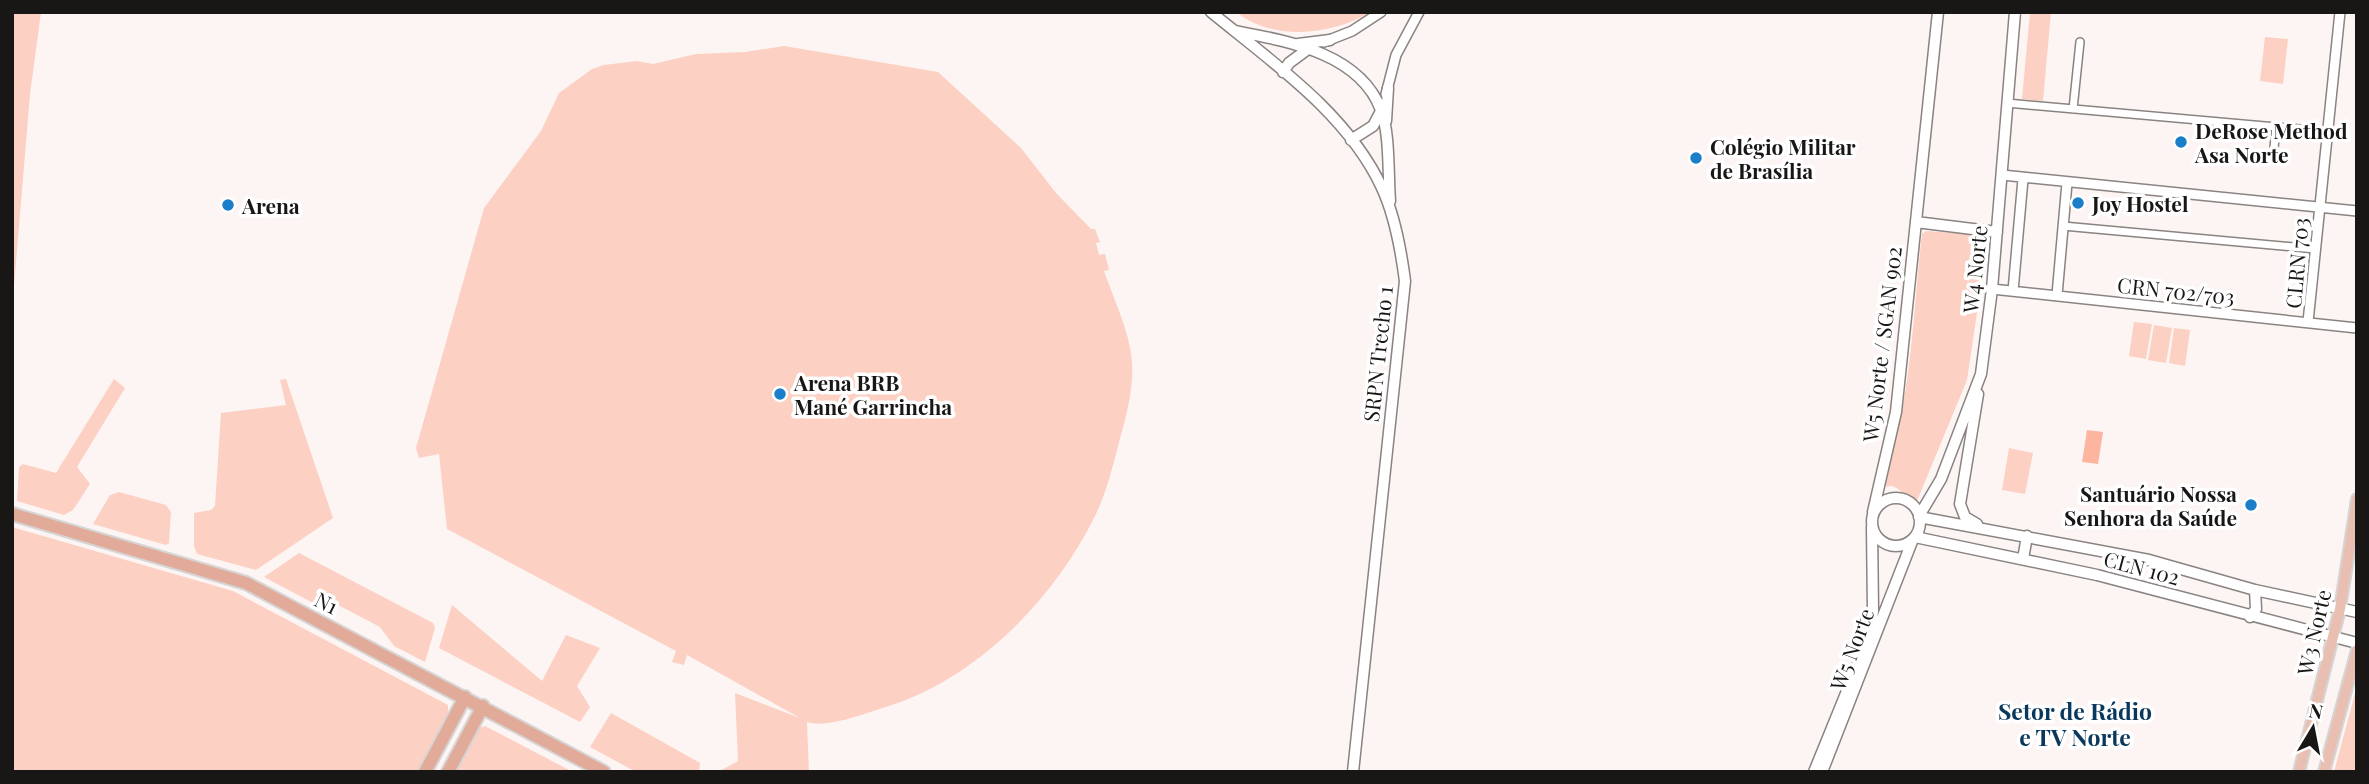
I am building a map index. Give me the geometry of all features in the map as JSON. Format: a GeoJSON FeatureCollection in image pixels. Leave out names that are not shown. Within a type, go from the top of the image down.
{"type":"FeatureCollection","features":[{"type":"Feature","properties":{"kind":"highway","name":"N1"},"geometry":{"type":"LineString","coordinates":[[12,514],[247,583],[604,772]]}},
{"type":"Feature","properties":{"kind":"highway"},"geometry":{"type":"LineString","coordinates":[[425,772],[465,697]]}},
{"type":"Feature","properties":{"kind":"highway"},"geometry":{"type":"LineString","coordinates":[[436,751],[451,766],[483,706]]}},
{"type":"Feature","properties":{"kind":"main road","name":"SRPN Trecho 1"},"geometry":{"type":"LineString","coordinates":[[1212,12],[1283,72],[1351,140],[1382,188],[1391,212],[1405,281],[1353,772]]}},
{"type":"Feature","properties":{"kind":"main road","name":"W5 Norte / SGAN 902"},"geometry":{"type":"LineString","coordinates":[[1873,512],[1896,412],[1938,12]]}},
{"type":"Feature","properties":{"kind":"main road","name":"W4 Norte"},"geometry":{"type":"LineString","coordinates":[[1919,517],[1941,479],[1982,374],[1992,289],[2015,12]]}},
{"type":"Feature","properties":{"kind":"main road"},"geometry":{"type":"LineString","coordinates":[[1234,31],[1308,49],[1349,68],[1371,91],[1381,111],[1391,212]]}},
{"type":"Feature","properties":{"kind":"main road"},"geometry":{"type":"LineString","coordinates":[[1287,44],[1330,40]]}},
{"type":"Feature","properties":{"kind":"main road"},"geometry":{"type":"LineString","coordinates":[[1283,72],[1289,63],[1308,49]]}},
{"type":"Feature","properties":{"kind":"main road"},"geometry":{"type":"LineString","coordinates":[[1384,135],[1388,88]]}},
{"type":"Feature","properties":{"kind":"main road"},"geometry":{"type":"LineString","coordinates":[[1351,140],[1373,126],[1381,111]]}},
{"type":"Feature","properties":{"kind":"main road"},"geometry":{"type":"LineString","coordinates":[[1916,222],[1997,232]]}},
{"type":"Feature","properties":{"kind":"main road"},"geometry":{"type":"LineString","coordinates":[[1982,374],[1960,504],[1965,517],[1997,531]]}},
{"type":"Feature","properties":{"kind":"main road"},"geometry":{"type":"LineString","coordinates":[[1814,772],[1869,637],[1873,612],[1872,527],[1873,512],[1886,499],[1896,498],[1907,500],[1919,517],[1914,538],[1902,545],[1886,544],[1872,527]]}},
{"type":"Feature","properties":{"kind":"main road","name":"W3 Norte"},"geometry":{"type":"LineString","coordinates":[[2300,770],[2340,609],[2357,499]]}},
{"type":"Feature","properties":{"kind":"main road","name":"CLN 102"},"geometry":{"type":"LineString","coordinates":[[1919,517],[2149,560],[2255,590],[2357,612]]}},
{"type":"Feature","properties":{"kind":"main road"},"geometry":{"type":"LineString","coordinates":[[2023,559],[2027,536]]}},
{"type":"Feature","properties":{"kind":"main road","name":"CLN 102"},"geometry":{"type":"LineString","coordinates":[[1914,538],[2096,575],[2333,639],[2357,643]]}},
{"type":"Feature","properties":{"kind":"main road","name":"W5 Norte"},"geometry":{"type":"LineString","coordinates":[[1822,772],[1914,538]]}},
{"type":"Feature","properties":{"kind":"main road"},"geometry":{"type":"LineString","coordinates":[[2250,617],[2256,609],[2255,590]]}},
{"type":"Feature","properties":{"kind":"main road"},"geometry":{"type":"LineString","coordinates":[[2324,772],[2357,650]]}},
{"type":"Feature","properties":{"kind":"street"},"geometry":{"type":"LineString","coordinates":[[1308,49],[1352,31],[1381,12]]}},
{"type":"Feature","properties":{"kind":"street"},"geometry":{"type":"LineString","coordinates":[[1381,111],[1396,55],[1419,12]]}},
{"type":"Feature","properties":{"kind":"street","name":"CLRN 703"},"geometry":{"type":"LineString","coordinates":[[2308,322],[2340,12]]}},
{"type":"Feature","properties":{"kind":"street"},"geometry":{"type":"LineString","coordinates":[[2073,109],[2080,42]]}},
{"type":"Feature","properties":{"kind":"street"},"geometry":{"type":"LineString","coordinates":[[2007,103],[2311,131]]}},
{"type":"Feature","properties":{"kind":"street"},"geometry":{"type":"LineString","coordinates":[[2274,148],[2276,128]]}},
{"type":"Feature","properties":{"kind":"street"},"geometry":{"type":"LineString","coordinates":[[2002,176],[2357,211]]}},
{"type":"Feature","properties":{"kind":"street"},"geometry":{"type":"LineString","coordinates":[[2013,291],[2023,178]]}},
{"type":"Feature","properties":{"kind":"street"},"geometry":{"type":"LineString","coordinates":[[2057,295],[2067,183]]}},
{"type":"Feature","properties":{"kind":"street"},"geometry":{"type":"LineString","coordinates":[[2063,226],[2315,249]]}},
{"type":"Feature","properties":{"kind":"street","name":"CRN 702/703"},"geometry":{"type":"LineString","coordinates":[[1992,289],[2357,328]]}},
{"type":"Feature","properties":{"kind":"shaded area"},"geometry":{"type":"Polygon","coordinates":[[[12,12],[41,12],[30,94],[12,310],[12,12]]]}},
{"type":"Feature","properties":{"kind":"shaded area"},"geometry":{"type":"Polygon","coordinates":[[[1236,12],[1371,12],[1339,26],[1304,32],[1268,28],[1251,22],[1236,12]]]}},
{"type":"Feature","properties":{"kind":"shaded area"},"geometry":{"type":"Polygon","coordinates":[[[2030,12],[2051,12],[2043,101],[2022,99],[2030,12]]]}},
{"type":"Feature","properties":{"kind":"shaded area"},"geometry":{"type":"Polygon","coordinates":[[[2265,37],[2288,39],[2283,84],[2260,81],[2265,37]]]}},
{"type":"Feature","properties":{"kind":"shaded area","name":"Arena BRB Mané Garrincha"},"geometry":{"type":"Polygon","coordinates":[[[784,46],[938,72],[1021,148],[1056,193],[1091,229],[1095,229],[1100,242],[1096,243],[1099,255],[1105,254],[1109,270],[1104,271],[1128,339],[1132,383],[1111,472],[1095,516],[1058,576],[1010,631],[953,676],[921,693],[848,719],[815,724],[807,722],[809,772],[718,772],[738,761],[735,693],[800,718],[687,655],[684,665],[672,662],[676,651],[447,529],[439,454],[419,458],[416,448],[484,208],[541,131],[559,93],[592,69],[604,65],[637,61],[653,64],[696,54],[745,52],[784,46]]]}},
{"type":"Feature","properties":{"kind":"shaded area"},"geometry":{"type":"Polygon","coordinates":[[[1926,231],[1980,235],[1987,246],[1967,380],[1917,501],[1893,486],[1880,487],[1890,460],[1905,397],[1922,234],[1926,231]]]}},
{"type":"Feature","properties":{"kind":"shaded area"},"geometry":{"type":"Polygon","coordinates":[[[2134,322],[2152,324],[2146,359],[2129,356],[2134,322]]]}},
{"type":"Feature","properties":{"kind":"shaded area"},"geometry":{"type":"Polygon","coordinates":[[[2154,325],[2172,328],[2166,363],[2148,360],[2154,325]]]}},
{"type":"Feature","properties":{"kind":"shaded area"},"geometry":{"type":"Polygon","coordinates":[[[2174,328],[2190,330],[2185,366],[2169,363],[2174,328]]]}},
{"type":"Feature","properties":{"kind":"shaded area"},"geometry":{"type":"Polygon","coordinates":[[[114,379],[125,388],[77,467],[90,484],[73,510],[64,515],[17,501],[19,467],[23,464],[56,473],[114,379]]]}},
{"type":"Feature","properties":{"kind":"shaded area"},"geometry":{"type":"Polygon","coordinates":[[[286,379],[333,518],[256,570],[197,554],[194,546],[194,513],[211,510],[215,506],[221,413],[286,405],[280,380],[286,379]]]}},
{"type":"Feature","properties":{"kind":"shaded area"},"geometry":{"type":"Polygon","coordinates":[[[2087,430],[2103,432],[2098,464],[2082,462],[2087,430]]]}},
{"type":"Feature","properties":{"kind":"shaded area"},"geometry":{"type":"Polygon","coordinates":[[[2009,448],[2033,453],[2025,494],[2002,490],[2009,448]]]}},
{"type":"Feature","properties":{"kind":"shaded area"},"geometry":{"type":"Polygon","coordinates":[[[119,492],[166,505],[171,512],[169,543],[166,545],[93,524],[110,495],[119,492]]]}},
{"type":"Feature","properties":{"kind":"shaded area"},"geometry":{"type":"Polygon","coordinates":[[[12,527],[233,591],[448,705],[448,717],[419,772],[12,772],[12,527]]]}},
{"type":"Feature","properties":{"kind":"shaded area"},"geometry":{"type":"Polygon","coordinates":[[[299,553],[433,623],[435,628],[425,662],[394,646],[380,627],[340,606],[315,604],[264,577],[299,553]]]}},
{"type":"Feature","properties":{"kind":"shaded area"},"geometry":{"type":"Polygon","coordinates":[[[452,605],[542,681],[566,635],[600,648],[577,686],[590,707],[580,722],[439,648],[452,605]]]}},
{"type":"Feature","properties":{"kind":"shaded area"},"geometry":{"type":"Polygon","coordinates":[[[2357,686],[2357,772],[2334,772],[2357,686]]]}},
{"type":"Feature","properties":{"kind":"shaded area"},"geometry":{"type":"Polygon","coordinates":[[[611,713],[700,763],[699,772],[636,772],[590,747],[611,713]]]}},
{"type":"Feature","properties":{"kind":"shaded area"},"geometry":{"type":"Polygon","coordinates":[[[485,726],[573,772],[456,772],[478,728],[485,726]]]}},
{"type":"Feature","properties":{"kind":"place","name":"DeRose Method Asa Norte"},"geometry":{"type":"Point","coordinates":[2181,142]}},
{"type":"Feature","properties":{"kind":"place","name":"Colégio Militar de Brasília"},"geometry":{"type":"Point","coordinates":[1696,158]}},
{"type":"Feature","properties":{"kind":"place","name":"Joy Hostel"},"geometry":{"type":"Point","coordinates":[2078,203]}},
{"type":"Feature","properties":{"kind":"place","name":"Arena"},"geometry":{"type":"Point","coordinates":[228,205]}},
{"type":"Feature","properties":{"kind":"place","name":"Arena BRB Mané Garrincha"},"geometry":{"type":"Point","coordinates":[780,394]}},
{"type":"Feature","properties":{"kind":"place","name":"Santuário Nossa Senhora da Saúde"},"geometry":{"type":"Point","coordinates":[2251,505]}},
{"type":"Feature","properties":{"kind":"district","name":"Setor de Rádio e TV Norte"},"geometry":{"type":"Point","coordinates":[2075,723]}}]}
